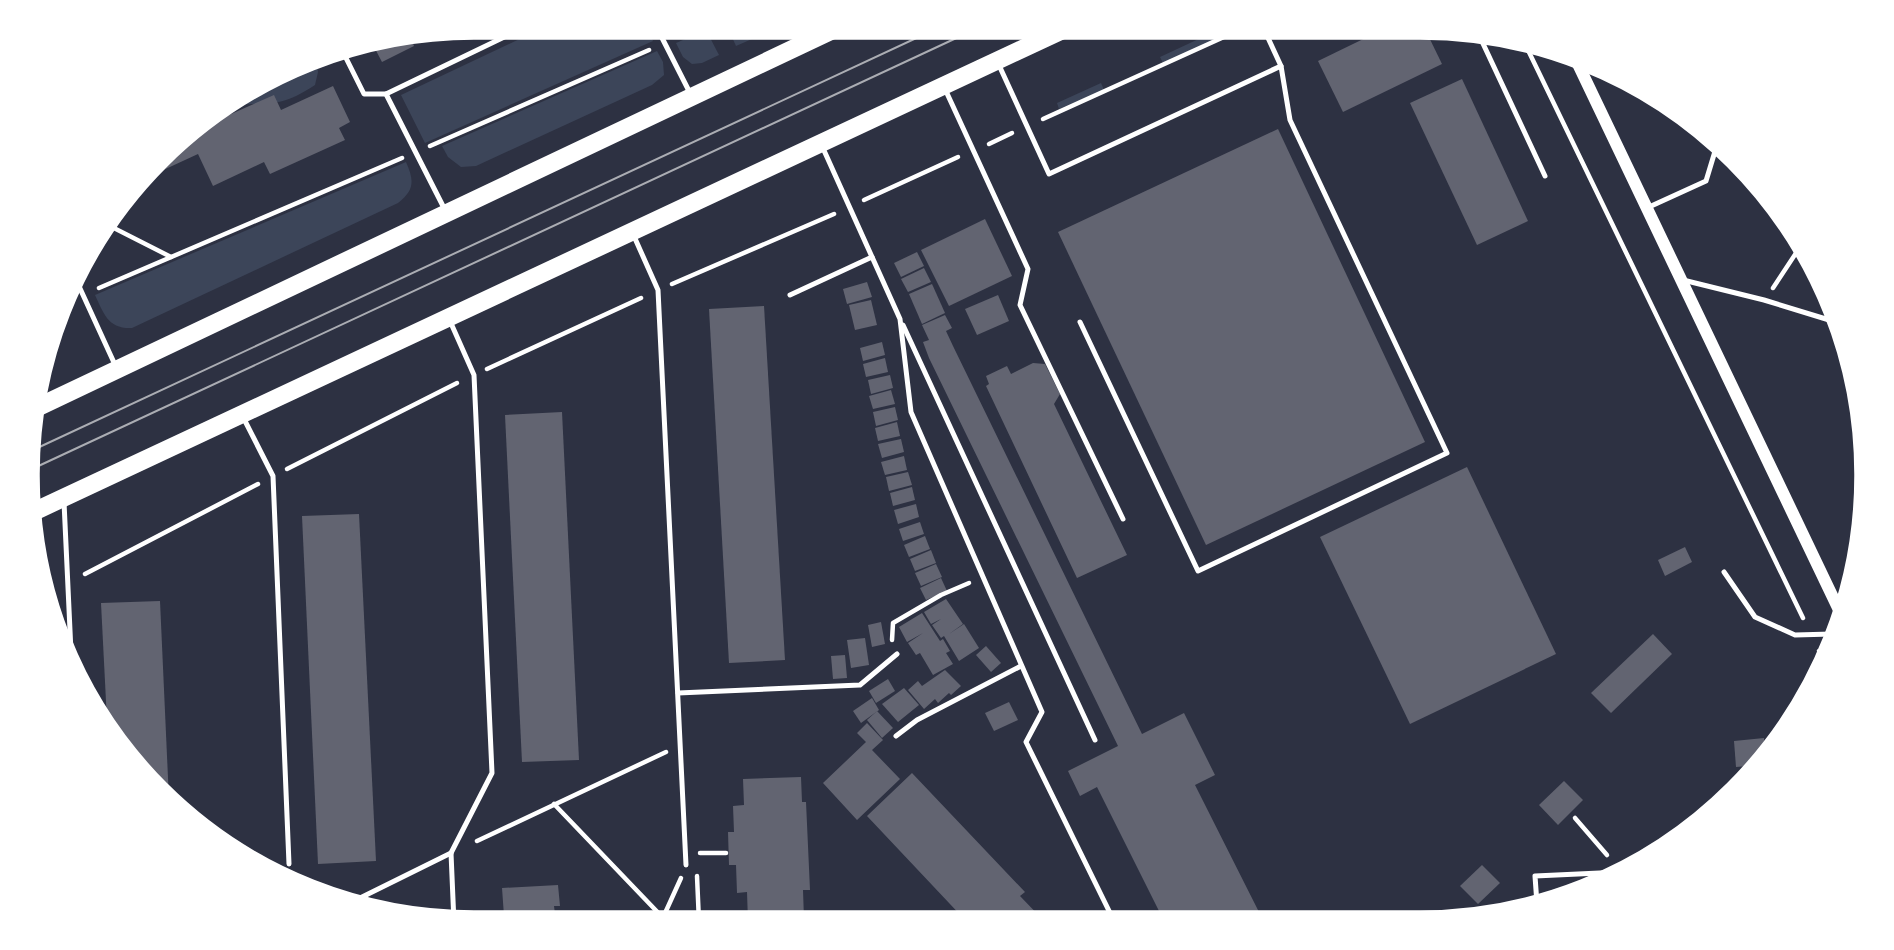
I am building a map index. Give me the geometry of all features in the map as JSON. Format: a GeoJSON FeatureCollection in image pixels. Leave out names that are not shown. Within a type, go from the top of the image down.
{"type":"FeatureCollection","features":[{"type":"Feature","properties":{"kind":"main road"},"geometry":{"type":"LineString","coordinates":[[44,404],[816,38]]}},
{"type":"Feature","properties":{"kind":"main road"},"geometry":{"type":"LineString","coordinates":[[40,509],[1046,38]]}},
{"type":"Feature","properties":{"kind":"street"},"geometry":{"type":"LineString","coordinates":[[1581,70],[1649,207],[1836,603]]}},
{"type":"Feature","properties":{"kind":"lane"},"geometry":{"type":"LineString","coordinates":[[346,58],[364,94],[386,94],[502,38]]}},
{"type":"Feature","properties":{"kind":"lane"},"geometry":{"type":"LineString","coordinates":[[662,38],[692,96]]}},
{"type":"Feature","properties":{"kind":"lane"},"geometry":{"type":"LineString","coordinates":[[1080,322],[1198,571],[1447,453],[1290,120],[1281,66],[1268,38]]}},
{"type":"Feature","properties":{"kind":"lane"},"geometry":{"type":"LineString","coordinates":[[1483,43],[1545,176]]}},
{"type":"Feature","properties":{"kind":"lane"},"geometry":{"type":"LineString","coordinates":[[997,61],[1049,174],[1281,66]]}},
{"type":"Feature","properties":{"kind":"lane"},"geometry":{"type":"LineString","coordinates":[[944,85],[1028,269],[1020,305],[1123,519]]}},
{"type":"Feature","properties":{"kind":"lane"},"geometry":{"type":"LineString","coordinates":[[386,94],[445,212]]}},
{"type":"Feature","properties":{"kind":"lane"},"geometry":{"type":"LineString","coordinates":[[820,143],[1095,740]]}},
{"type":"Feature","properties":{"kind":"lane"},"geometry":{"type":"LineString","coordinates":[[1649,207],[1706,181],[1714,154]]}},
{"type":"Feature","properties":{"kind":"lane"},"geometry":{"type":"LineString","coordinates":[[632,232],[658,290],[686,865]]}},
{"type":"Feature","properties":{"kind":"lane"},"geometry":{"type":"LineString","coordinates":[[790,295],[872,257]]}},
{"type":"Feature","properties":{"kind":"lane"},"geometry":{"type":"LineString","coordinates":[[1683,280],[1765,300],[1826,319]]}},
{"type":"Feature","properties":{"kind":"lane"},"geometry":{"type":"LineString","coordinates":[[81,290],[117,370]]}},
{"type":"Feature","properties":{"kind":"lane"},"geometry":{"type":"LineString","coordinates":[[449,318],[474,375],[492,773],[451,853],[453,911]]}},
{"type":"Feature","properties":{"kind":"lane"},"geometry":{"type":"LineString","coordinates":[[900,319],[911,412],[1041,712],[1026,742],[1110,912]]}},
{"type":"Feature","properties":{"kind":"lane"},"geometry":{"type":"LineString","coordinates":[[242,415],[274,476],[289,864]]}},
{"type":"Feature","properties":{"kind":"lane"},"geometry":{"type":"LineString","coordinates":[[64,499],[70,638]]}},
{"type":"Feature","properties":{"kind":"lane"},"geometry":{"type":"LineString","coordinates":[[1724,572],[1755,617],[1795,635],[1825,634]]}},
{"type":"Feature","properties":{"kind":"lane"},"geometry":{"type":"LineString","coordinates":[[678,694],[860,685],[897,654]]}},
{"type":"Feature","properties":{"kind":"lane"},"geometry":{"type":"LineString","coordinates":[[896,736],[917,720],[1021,666]]}},
{"type":"Feature","properties":{"kind":"lane"},"geometry":{"type":"LineString","coordinates":[[362,897],[451,853]]}},
{"type":"Feature","properties":{"kind":"lane"},"geometry":{"type":"LineString","coordinates":[[1536,896],[1535,876],[1597,873]]}},
{"type":"Feature","properties":{"kind":"path"},"geometry":{"type":"LineString","coordinates":[[83,295],[675,38]]}},
{"type":"Feature","properties":{"kind":"path"},"geometry":{"type":"LineString","coordinates":[[1529,52],[1819,650]]}},
{"type":"Feature","properties":{"kind":"path"},"geometry":{"type":"LineString","coordinates":[[115,228],[172,257]]}},
{"type":"Feature","properties":{"kind":"path"},"geometry":{"type":"LineString","coordinates":[[1765,300],[1795,254]]}},
{"type":"Feature","properties":{"kind":"path"},"geometry":{"type":"LineString","coordinates":[[897,654],[891,644],[893,623],[941,595],[982,577]]}},
{"type":"Feature","properties":{"kind":"path"},"geometry":{"type":"LineString","coordinates":[[451,853],[680,745]]}},
{"type":"Feature","properties":{"kind":"path"},"geometry":{"type":"LineString","coordinates":[[554,804],[655,912]]}},
{"type":"Feature","properties":{"kind":"path"},"geometry":{"type":"LineString","coordinates":[[1575,818],[1613,863]]}},
{"type":"Feature","properties":{"kind":"path"},"geometry":{"type":"LineString","coordinates":[[695,854],[726,853]]}},
{"type":"Feature","properties":{"kind":"path"},"geometry":{"type":"LineString","coordinates":[[667,912],[686,865]]}},
{"type":"Feature","properties":{"kind":"shaded area"},"geometry":{"type":"Polygon","coordinates":[[[522,38],[652,38],[653,41],[425,143],[401,95],[522,38]]]}},
{"type":"Feature","properties":{"kind":"shaded area"},"geometry":{"type":"Polygon","coordinates":[[[688,38],[710,38],[719,55],[702,63],[692,64],[683,57],[676,43],[688,38]]]}},
{"type":"Feature","properties":{"kind":"shaded area"},"geometry":{"type":"Polygon","coordinates":[[[732,38],[754,38],[736,46],[732,38]]]}},
{"type":"Feature","properties":{"kind":"shaded area"},"geometry":{"type":"Polygon","coordinates":[[[1201,38],[1219,38],[1163,63],[1160,57],[1201,38]]]}},
{"type":"Feature","properties":{"kind":"shaded area"},"geometry":{"type":"Polygon","coordinates":[[[657,51],[663,62],[664,75],[652,85],[476,166],[461,167],[448,157],[442,146],[657,51]]]}},
{"type":"Feature","properties":{"kind":"shaded area"},"geometry":{"type":"Polygon","coordinates":[[[317,68],[315,85],[291,98],[272,103],[244,105],[317,68]]]}},
{"type":"Feature","properties":{"kind":"shaded area"},"geometry":{"type":"Polygon","coordinates":[[[1101,83],[1104,90],[1059,109],[1057,103],[1101,83]]]}},
{"type":"Feature","properties":{"kind":"shaded area"},"geometry":{"type":"Polygon","coordinates":[[[406,162],[411,174],[411,184],[408,194],[398,203],[132,328],[112,323],[104,314],[95,295],[406,162]]]}},
{"type":"Feature","properties":{"kind":"building"},"geometry":{"type":"Polygon","coordinates":[[[1365,38],[1419,38],[1430,38],[1442,64],[1343,112],[1318,61],[1365,38]]]}},
{"type":"Feature","properties":{"kind":"building"},"geometry":{"type":"Polygon","coordinates":[[[413,43],[414,46],[382,62],[376,50],[413,43]]]}},
{"type":"Feature","properties":{"kind":"building"},"geometry":{"type":"Polygon","coordinates":[[[1462,79],[1528,221],[1477,245],[1410,103],[1462,79]]]}},
{"type":"Feature","properties":{"kind":"building"},"geometry":{"type":"Polygon","coordinates":[[[333,86],[350,122],[339,128],[345,140],[270,174],[264,162],[213,186],[198,154],[162,171],[227,116],[274,95],[281,110],[333,86]]]}},
{"type":"Feature","properties":{"kind":"building"},"geometry":{"type":"Polygon","coordinates":[[[1278,129],[1425,442],[1206,545],[1058,232],[1278,129]]]}},
{"type":"Feature","properties":{"kind":"building"},"geometry":{"type":"Polygon","coordinates":[[[985,219],[1012,276],[949,306],[921,250],[985,219]]]}},
{"type":"Feature","properties":{"kind":"building"},"geometry":{"type":"Polygon","coordinates":[[[917,252],[924,266],[901,277],[894,263],[917,252]]]}},
{"type":"Feature","properties":{"kind":"building"},"geometry":{"type":"Polygon","coordinates":[[[924,268],[931,282],[908,292],[901,279],[924,268]]]}},
{"type":"Feature","properties":{"kind":"building"},"geometry":{"type":"Polygon","coordinates":[[[867,282],[872,297],[847,304],[843,289],[867,282]]]}},
{"type":"Feature","properties":{"kind":"building"},"geometry":{"type":"Polygon","coordinates":[[[932,284],[945,313],[922,324],[909,294],[932,284]]]}},
{"type":"Feature","properties":{"kind":"building"},"geometry":{"type":"Polygon","coordinates":[[[998,295],[1009,321],[977,335],[965,309],[998,295]]]}},
{"type":"Feature","properties":{"kind":"building"},"geometry":{"type":"Polygon","coordinates":[[[871,300],[877,325],[855,330],[849,305],[871,300]]]}},
{"type":"Feature","properties":{"kind":"building"},"geometry":{"type":"Polygon","coordinates":[[[764,306],[785,660],[729,663],[709,309],[764,306]]]}},
{"type":"Feature","properties":{"kind":"building"},"geometry":{"type":"Polygon","coordinates":[[[945,315],[952,328],[946,331],[953,346],[1142,734],[1184,713],[1215,775],[1195,785],[1259,912],[1160,912],[1097,787],[1080,796],[1068,771],[1118,746],[929,358],[923,342],[929,340],[922,325],[945,315]]]}},
{"type":"Feature","properties":{"kind":"building"},"geometry":{"type":"Polygon","coordinates":[[[882,342],[885,355],[863,361],[860,348],[882,342]]]}},
{"type":"Feature","properties":{"kind":"building"},"geometry":{"type":"Polygon","coordinates":[[[885,358],[888,372],[866,377],[863,364],[885,358]]]}},
{"type":"Feature","properties":{"kind":"building"},"geometry":{"type":"Polygon","coordinates":[[[1033,363],[1045,364],[1060,394],[1054,404],[1127,555],[1077,578],[986,386],[989,384],[986,376],[1007,366],[1011,374],[1033,363]]]}},
{"type":"Feature","properties":{"kind":"building"},"geometry":{"type":"Polygon","coordinates":[[[890,375],[893,388],[871,394],[868,380],[890,375]]]}},
{"type":"Feature","properties":{"kind":"building"},"geometry":{"type":"Polygon","coordinates":[[[891,390],[895,404],[873,409],[869,396],[891,390]]]}},
{"type":"Feature","properties":{"kind":"building"},"geometry":{"type":"Polygon","coordinates":[[[895,407],[898,420],[876,426],[873,412],[895,407]]]}},
{"type":"Feature","properties":{"kind":"building"},"geometry":{"type":"Polygon","coordinates":[[[562,412],[579,760],[522,762],[505,415],[562,412]]]}},
{"type":"Feature","properties":{"kind":"building"},"geometry":{"type":"Polygon","coordinates":[[[897,422],[900,436],[878,441],[875,428],[897,422]]]}},
{"type":"Feature","properties":{"kind":"building"},"geometry":{"type":"Polygon","coordinates":[[[901,439],[904,452],[882,458],[878,444],[901,439]]]}},
{"type":"Feature","properties":{"kind":"building"},"geometry":{"type":"Polygon","coordinates":[[[904,456],[907,470],[885,475],[881,462],[904,456]]]}},
{"type":"Feature","properties":{"kind":"building"},"geometry":{"type":"Polygon","coordinates":[[[1467,467],[1556,654],[1410,724],[1320,537],[1467,467]]]}},
{"type":"Feature","properties":{"kind":"building"},"geometry":{"type":"Polygon","coordinates":[[[908,472],[912,485],[889,491],[886,477],[908,472]]]}},
{"type":"Feature","properties":{"kind":"building"},"geometry":{"type":"Polygon","coordinates":[[[912,487],[915,500],[893,506],[890,493],[912,487]]]}},
{"type":"Feature","properties":{"kind":"building"},"geometry":{"type":"Polygon","coordinates":[[[916,504],[919,517],[898,524],[894,510],[916,504]]]}},
{"type":"Feature","properties":{"kind":"building"},"geometry":{"type":"Polygon","coordinates":[[[359,514],[376,861],[318,864],[302,516],[359,514]]]}},
{"type":"Feature","properties":{"kind":"building"},"geometry":{"type":"Polygon","coordinates":[[[920,522],[924,534],[903,541],[899,529],[920,522]]]}},
{"type":"Feature","properties":{"kind":"building"},"geometry":{"type":"Polygon","coordinates":[[[925,536],[930,549],[909,557],[904,545],[925,536]]]}},
{"type":"Feature","properties":{"kind":"building"},"geometry":{"type":"Polygon","coordinates":[[[1685,547],[1692,562],[1665,576],[1658,560],[1685,547]]]}},
{"type":"Feature","properties":{"kind":"building"},"geometry":{"type":"Polygon","coordinates":[[[931,550],[936,563],[915,571],[910,559],[931,550]]]}},
{"type":"Feature","properties":{"kind":"building"},"geometry":{"type":"Polygon","coordinates":[[[936,564],[942,577],[921,586],[915,573],[936,564]]]}},
{"type":"Feature","properties":{"kind":"building"},"geometry":{"type":"Polygon","coordinates":[[[941,578],[947,591],[926,600],[920,588],[941,578]]]}},
{"type":"Feature","properties":{"kind":"building"},"geometry":{"type":"Polygon","coordinates":[[[946,599],[963,624],[949,634],[964,624],[979,648],[959,661],[944,636],[941,638],[932,625],[941,619],[931,624],[924,612],[946,599]]]}},
{"type":"Feature","properties":{"kind":"building"},"geometry":{"type":"Polygon","coordinates":[[[160,601],[168,786],[129,741],[106,709],[101,603],[160,601]]]}},
{"type":"Feature","properties":{"kind":"building"},"geometry":{"type":"Polygon","coordinates":[[[922,613],[940,641],[943,639],[950,651],[946,653],[953,664],[933,675],[920,653],[916,655],[908,643],[923,633],[907,642],[899,627],[922,613]]]}},
{"type":"Feature","properties":{"kind":"building"},"geometry":{"type":"Polygon","coordinates":[[[881,622],[885,644],[872,647],[868,625],[881,622]]]}},
{"type":"Feature","properties":{"kind":"building"},"geometry":{"type":"Polygon","coordinates":[[[1653,634],[1672,654],[1611,713],[1591,693],[1653,634]]]}},
{"type":"Feature","properties":{"kind":"building"},"geometry":{"type":"Polygon","coordinates":[[[865,638],[869,665],[851,668],[847,640],[865,638]]]}},
{"type":"Feature","properties":{"kind":"building"},"geometry":{"type":"Polygon","coordinates":[[[986,646],[1001,663],[991,672],[976,655],[986,646]]]}},
{"type":"Feature","properties":{"kind":"building"},"geometry":{"type":"Polygon","coordinates":[[[845,655],[847,678],[833,679],[831,656],[845,655]]]}},
{"type":"Feature","properties":{"kind":"building"},"geometry":{"type":"Polygon","coordinates":[[[945,670],[961,686],[938,703],[935,699],[924,709],[908,690],[918,681],[922,686],[945,670]]]}},
{"type":"Feature","properties":{"kind":"building"},"geometry":{"type":"Polygon","coordinates":[[[888,679],[895,691],[876,703],[869,691],[888,679]]]}},
{"type":"Feature","properties":{"kind":"building"},"geometry":{"type":"Polygon","coordinates":[[[904,688],[919,705],[898,722],[882,704],[904,688]]]}},
{"type":"Feature","properties":{"kind":"building"},"geometry":{"type":"Polygon","coordinates":[[[872,698],[879,710],[861,723],[853,711],[872,698]]]}},
{"type":"Feature","properties":{"kind":"building"},"geometry":{"type":"Polygon","coordinates":[[[1009,702],[1018,720],[994,731],[985,713],[1009,702]]]}},
{"type":"Feature","properties":{"kind":"building"},"geometry":{"type":"Polygon","coordinates":[[[877,711],[893,728],[882,738],[867,720],[877,711]]]}},
{"type":"Feature","properties":{"kind":"building"},"geometry":{"type":"Polygon","coordinates":[[[867,723],[883,740],[872,750],[900,779],[857,820],[823,783],[866,742],[857,733],[867,723]]]}},
{"type":"Feature","properties":{"kind":"building"},"geometry":{"type":"Polygon","coordinates":[[[1764,738],[1764,742],[1744,766],[1736,767],[1734,741],[1764,738]]]}},
{"type":"Feature","properties":{"kind":"building"},"geometry":{"type":"Polygon","coordinates":[[[912,773],[1025,892],[1020,896],[1035,912],[958,912],[867,816],[912,773]]]}},
{"type":"Feature","properties":{"kind":"building"},"geometry":{"type":"Polygon","coordinates":[[[801,777],[802,802],[806,802],[810,890],[803,890],[804,912],[748,912],[747,892],[737,893],[736,865],[729,865],[728,832],[734,832],[733,806],[744,805],[743,779],[801,777]]]}},
{"type":"Feature","properties":{"kind":"building"},"geometry":{"type":"Polygon","coordinates":[[[1564,781],[1583,800],[1558,825],[1539,805],[1564,781]]]}},
{"type":"Feature","properties":{"kind":"building"},"geometry":{"type":"Polygon","coordinates":[[[1482,865],[1500,883],[1478,904],[1460,886],[1482,865]]]}},
{"type":"Feature","properties":{"kind":"building"},"geometry":{"type":"Polygon","coordinates":[[[558,885],[560,906],[554,906],[555,912],[504,912],[502,888],[558,885]]]}},
{"type":"Feature","properties":{"kind":"tram line"},"geometry":{"type":"LineString","coordinates":[[39,447],[916,38]]}},
{"type":"Feature","properties":{"kind":"tram line"},"geometry":{"type":"LineString","coordinates":[[38,466],[956,38]]}}]}
